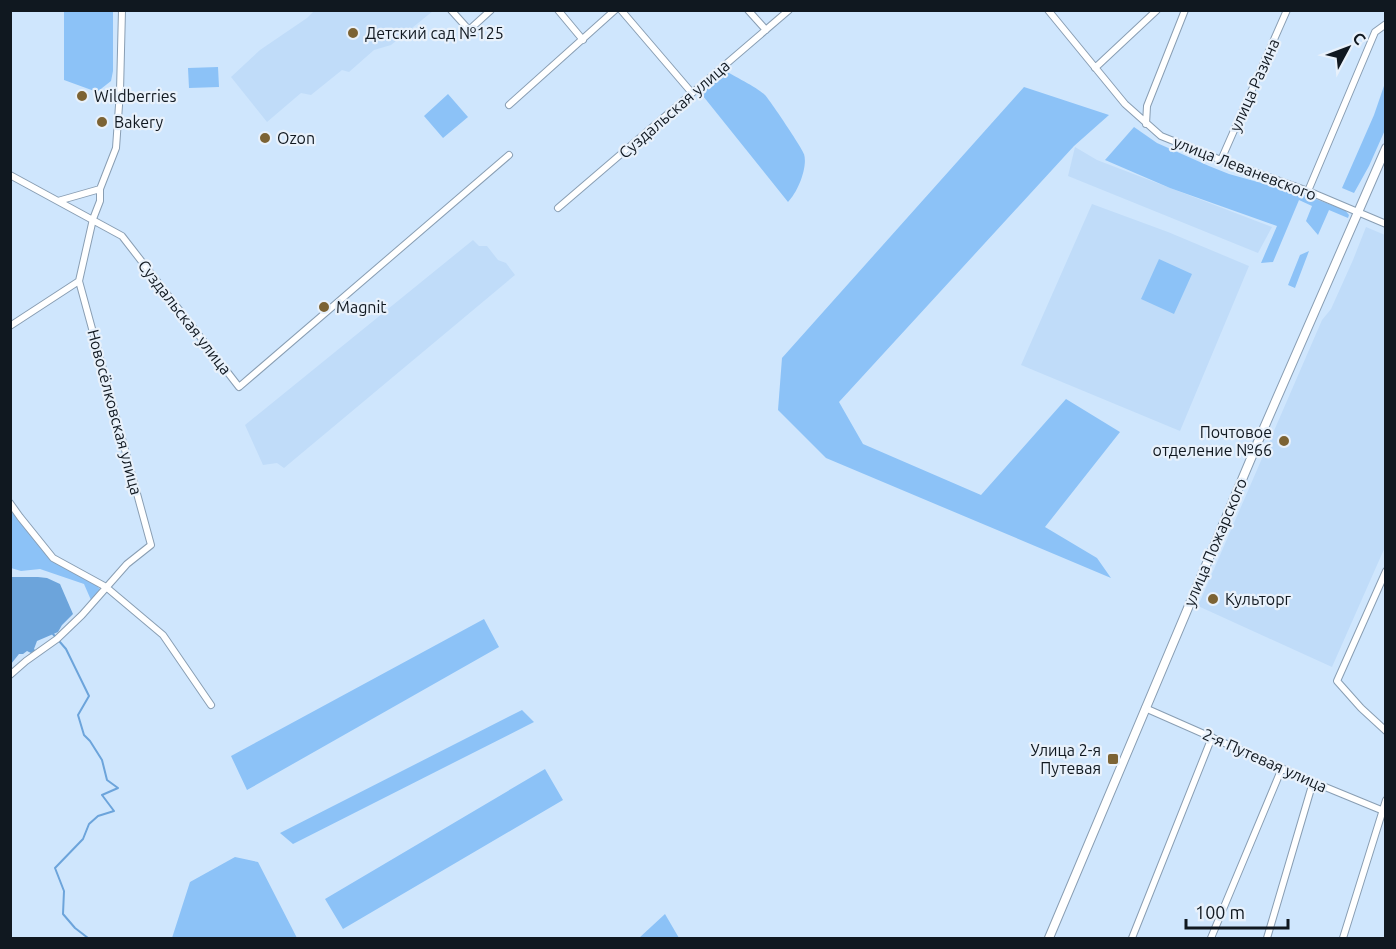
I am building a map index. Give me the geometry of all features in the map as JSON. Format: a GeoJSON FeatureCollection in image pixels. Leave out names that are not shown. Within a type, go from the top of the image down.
{"type":"FeatureCollection","features":[{"type":"Feature","properties":{"kind":"street","name":"Новосёлковская улица"},"geometry":{"type":"LineString","coordinates":[[106,587],[127,564],[151,545],[79,281],[93,219],[100,201],[100,189],[116,148],[122,10]]}},
{"type":"Feature","properties":{"kind":"street"},"geometry":{"type":"LineString","coordinates":[[451,10],[469,30],[491,10]]}},
{"type":"Feature","properties":{"kind":"street"},"geometry":{"type":"LineString","coordinates":[[558,10],[583,40]]}},
{"type":"Feature","properties":{"kind":"street"},"geometry":{"type":"LineString","coordinates":[[509,105],[615,10]]}},
{"type":"Feature","properties":{"kind":"street"},"geometry":{"type":"LineString","coordinates":[[621,10],[693,93]]}},
{"type":"Feature","properties":{"kind":"street"},"geometry":{"type":"LineString","coordinates":[[748,10],[766,30]]}},
{"type":"Feature","properties":{"kind":"street","name":"Суздальская улица"},"geometry":{"type":"LineString","coordinates":[[558,208],[789,10]]}},
{"type":"Feature","properties":{"kind":"street","name":"улица Леваневского"},"geometry":{"type":"LineString","coordinates":[[1048,10],[1125,104],[1161,136],[1308,191],[1386,224]]}},
{"type":"Feature","properties":{"kind":"street"},"geometry":{"type":"LineString","coordinates":[[1095,68],[1156,10]]}},
{"type":"Feature","properties":{"kind":"street"},"geometry":{"type":"LineString","coordinates":[[1146,124],[1147,106],[1185,10]]}},
{"type":"Feature","properties":{"kind":"street","name":"улица Разина"},"geometry":{"type":"LineString","coordinates":[[1221,160],[1287,10]]}},
{"type":"Feature","properties":{"kind":"street"},"geometry":{"type":"LineString","coordinates":[[1308,191],[1375,33],[1384,23],[1386,24]]}},
{"type":"Feature","properties":{"kind":"street","name":"улица Пожарского"},"geometry":{"type":"LineString","coordinates":[[1049,939],[1145,708],[1386,148]]}},
{"type":"Feature","properties":{"kind":"street","name":"Суздальская улица"},"geometry":{"type":"LineString","coordinates":[[10,175],[122,236],[239,387],[509,155]]}},
{"type":"Feature","properties":{"kind":"street"},"geometry":{"type":"LineString","coordinates":[[58,201],[100,189]]}},
{"type":"Feature","properties":{"kind":"street"},"geometry":{"type":"LineString","coordinates":[[10,326],[79,281]]}},
{"type":"Feature","properties":{"kind":"street"},"geometry":{"type":"LineString","coordinates":[[10,503],[53,558],[106,587],[163,635],[211,705]]}},
{"type":"Feature","properties":{"kind":"street"},"geometry":{"type":"LineString","coordinates":[[1386,571],[1337,681],[1386,731]]}},
{"type":"Feature","properties":{"kind":"street"},"geometry":{"type":"LineString","coordinates":[[10,675],[57,639],[106,587]]}},
{"type":"Feature","properties":{"kind":"street","name":"2-я Путевая улица"},"geometry":{"type":"LineString","coordinates":[[1145,708],[1384,811]]}},
{"type":"Feature","properties":{"kind":"street"},"geometry":{"type":"LineString","coordinates":[[1132,939],[1212,736]]}},
{"type":"Feature","properties":{"kind":"street"},"geometry":{"type":"LineString","coordinates":[[1211,939],[1282,768]]}},
{"type":"Feature","properties":{"kind":"street"},"geometry":{"type":"LineString","coordinates":[[1267,939],[1313,782]]}},
{"type":"Feature","properties":{"kind":"street"},"geometry":{"type":"LineString","coordinates":[[1343,939],[1386,800]]}},
{"type":"Feature","properties":{"kind":"shaded area"},"geometry":{"type":"Polygon","coordinates":[[[64,11],[113,11],[113,71],[111,81],[97,92],[64,80],[64,11]]]}},
{"type":"Feature","properties":{"kind":"shaded area"},"geometry":{"type":"Polygon","coordinates":[[[314,11],[433,11],[391,45],[374,50],[349,72],[342,70],[311,95],[301,93],[267,122],[231,77],[260,50],[314,11]]]}},
{"type":"Feature","properties":{"kind":"shaded area"},"geometry":{"type":"Polygon","coordinates":[[[218,67],[219,87],[189,88],[188,68],[218,67]]]}},
{"type":"Feature","properties":{"kind":"shaded area"},"geometry":{"type":"Polygon","coordinates":[[[724,70],[765,95],[804,154],[805,166],[799,186],[788,202],[699,91],[724,70]]]}},
{"type":"Feature","properties":{"kind":"shaded area"},"geometry":{"type":"Polygon","coordinates":[[[1385,83],[1385,130],[1354,193],[1342,188],[1374,115],[1385,83]]]}},
{"type":"Feature","properties":{"kind":"shaded area"},"geometry":{"type":"Polygon","coordinates":[[[1024,87],[1109,115],[1074,146],[839,402],[863,444],[981,495],[1066,399],[1120,432],[1045,527],[1097,558],[1111,578],[826,458],[778,410],[782,358],[1024,87]]]}},
{"type":"Feature","properties":{"kind":"shaded area"},"geometry":{"type":"Polygon","coordinates":[[[448,94],[468,117],[443,138],[424,116],[448,94]]]}},
{"type":"Feature","properties":{"kind":"shaded area"},"geometry":{"type":"Polygon","coordinates":[[[1134,127],[1157,143],[1209,166],[1229,174],[1305,195],[1345,210],[1349,215],[1348,218],[1329,210],[1318,235],[1306,221],[1312,206],[1299,200],[1273,262],[1261,263],[1277,226],[1170,188],[1105,160],[1134,127]]]}},
{"type":"Feature","properties":{"kind":"shaded area"},"geometry":{"type":"Polygon","coordinates":[[[1075,147],[1097,160],[1272,227],[1258,253],[1068,176],[1075,147]]]}},
{"type":"Feature","properties":{"kind":"shaded area"},"geometry":{"type":"Polygon","coordinates":[[[1092,204],[1168,232],[1249,266],[1180,431],[1021,365],[1092,204]]]}},
{"type":"Feature","properties":{"kind":"shaded area"},"geometry":{"type":"Polygon","coordinates":[[[1366,227],[1385,235],[1385,547],[1332,667],[1198,606],[1322,320],[1331,309],[1366,227]]]}},
{"type":"Feature","properties":{"kind":"shaded area"},"geometry":{"type":"Polygon","coordinates":[[[473,240],[479,246],[487,246],[498,260],[506,263],[515,275],[284,468],[277,463],[263,465],[245,425],[473,240]]]}},
{"type":"Feature","properties":{"kind":"shaded area"},"geometry":{"type":"Polygon","coordinates":[[[1309,251],[1295,288],[1288,285],[1300,255],[1309,251]]]}},
{"type":"Feature","properties":{"kind":"shaded area"},"geometry":{"type":"Polygon","coordinates":[[[1159,259],[1192,274],[1174,314],[1141,299],[1159,259]]]}},
{"type":"Feature","properties":{"kind":"shaded area"},"geometry":{"type":"Polygon","coordinates":[[[10,510],[48,557],[93,582],[100,589],[91,600],[84,584],[40,569],[21,571],[11,568],[10,510]]]}},
{"type":"Feature","properties":{"kind":"shaded area"},"geometry":{"type":"Polygon","coordinates":[[[11,577],[47,578],[60,584],[73,614],[58,632],[37,641],[34,649],[36,651],[33,654],[27,651],[19,654],[11,664],[11,577]]]}},
{"type":"Feature","properties":{"kind":"shaded area"},"geometry":{"type":"Polygon","coordinates":[[[484,619],[499,647],[247,790],[231,756],[484,619]]]}},
{"type":"Feature","properties":{"kind":"shaded area"},"geometry":{"type":"Polygon","coordinates":[[[522,710],[534,722],[293,844],[280,833],[522,710]]]}},
{"type":"Feature","properties":{"kind":"shaded area"},"geometry":{"type":"Polygon","coordinates":[[[545,769],[563,800],[343,929],[325,899],[545,769]]]}},
{"type":"Feature","properties":{"kind":"shaded area"},"geometry":{"type":"Polygon","coordinates":[[[235,857],[258,862],[297,938],[172,938],[190,882],[235,857]]]}},
{"type":"Feature","properties":{"kind":"shaded area"},"geometry":{"type":"Polygon","coordinates":[[[665,914],[679,938],[639,938],[665,914]]]}},
{"type":"Feature","properties":{"kind":"waterway"},"geometry":{"type":"LineString","coordinates":[[53,634],[66,649],[89,696],[78,715],[84,735],[102,760],[107,780],[118,788],[102,795],[114,811],[98,816],[89,824],[83,839],[55,868],[64,891],[63,914],[88,938]]}},
{"type":"Feature","properties":{"kind":"place","name":"Детский сад №125"},"geometry":{"type":"Point","coordinates":[353,33]}},
{"type":"Feature","properties":{"kind":"place","name":"Wildberries"},"geometry":{"type":"Point","coordinates":[82,96]}},
{"type":"Feature","properties":{"kind":"place","name":"Bakery"},"geometry":{"type":"Point","coordinates":[102,122]}},
{"type":"Feature","properties":{"kind":"place","name":"Ozon"},"geometry":{"type":"Point","coordinates":[265,138]}},
{"type":"Feature","properties":{"kind":"place","name":"Magnit"},"geometry":{"type":"Point","coordinates":[324,307]}},
{"type":"Feature","properties":{"kind":"place","name":"Почтовое отделение №66"},"geometry":{"type":"Point","coordinates":[1284,441]}},
{"type":"Feature","properties":{"kind":"place","name":"Культорг"},"geometry":{"type":"Point","coordinates":[1213,599]}},
{"type":"Feature","properties":{"kind":"place","name":"Улица 2-я Путевая"},"geometry":{"type":"Point","coordinates":[1113,759]}}]}
